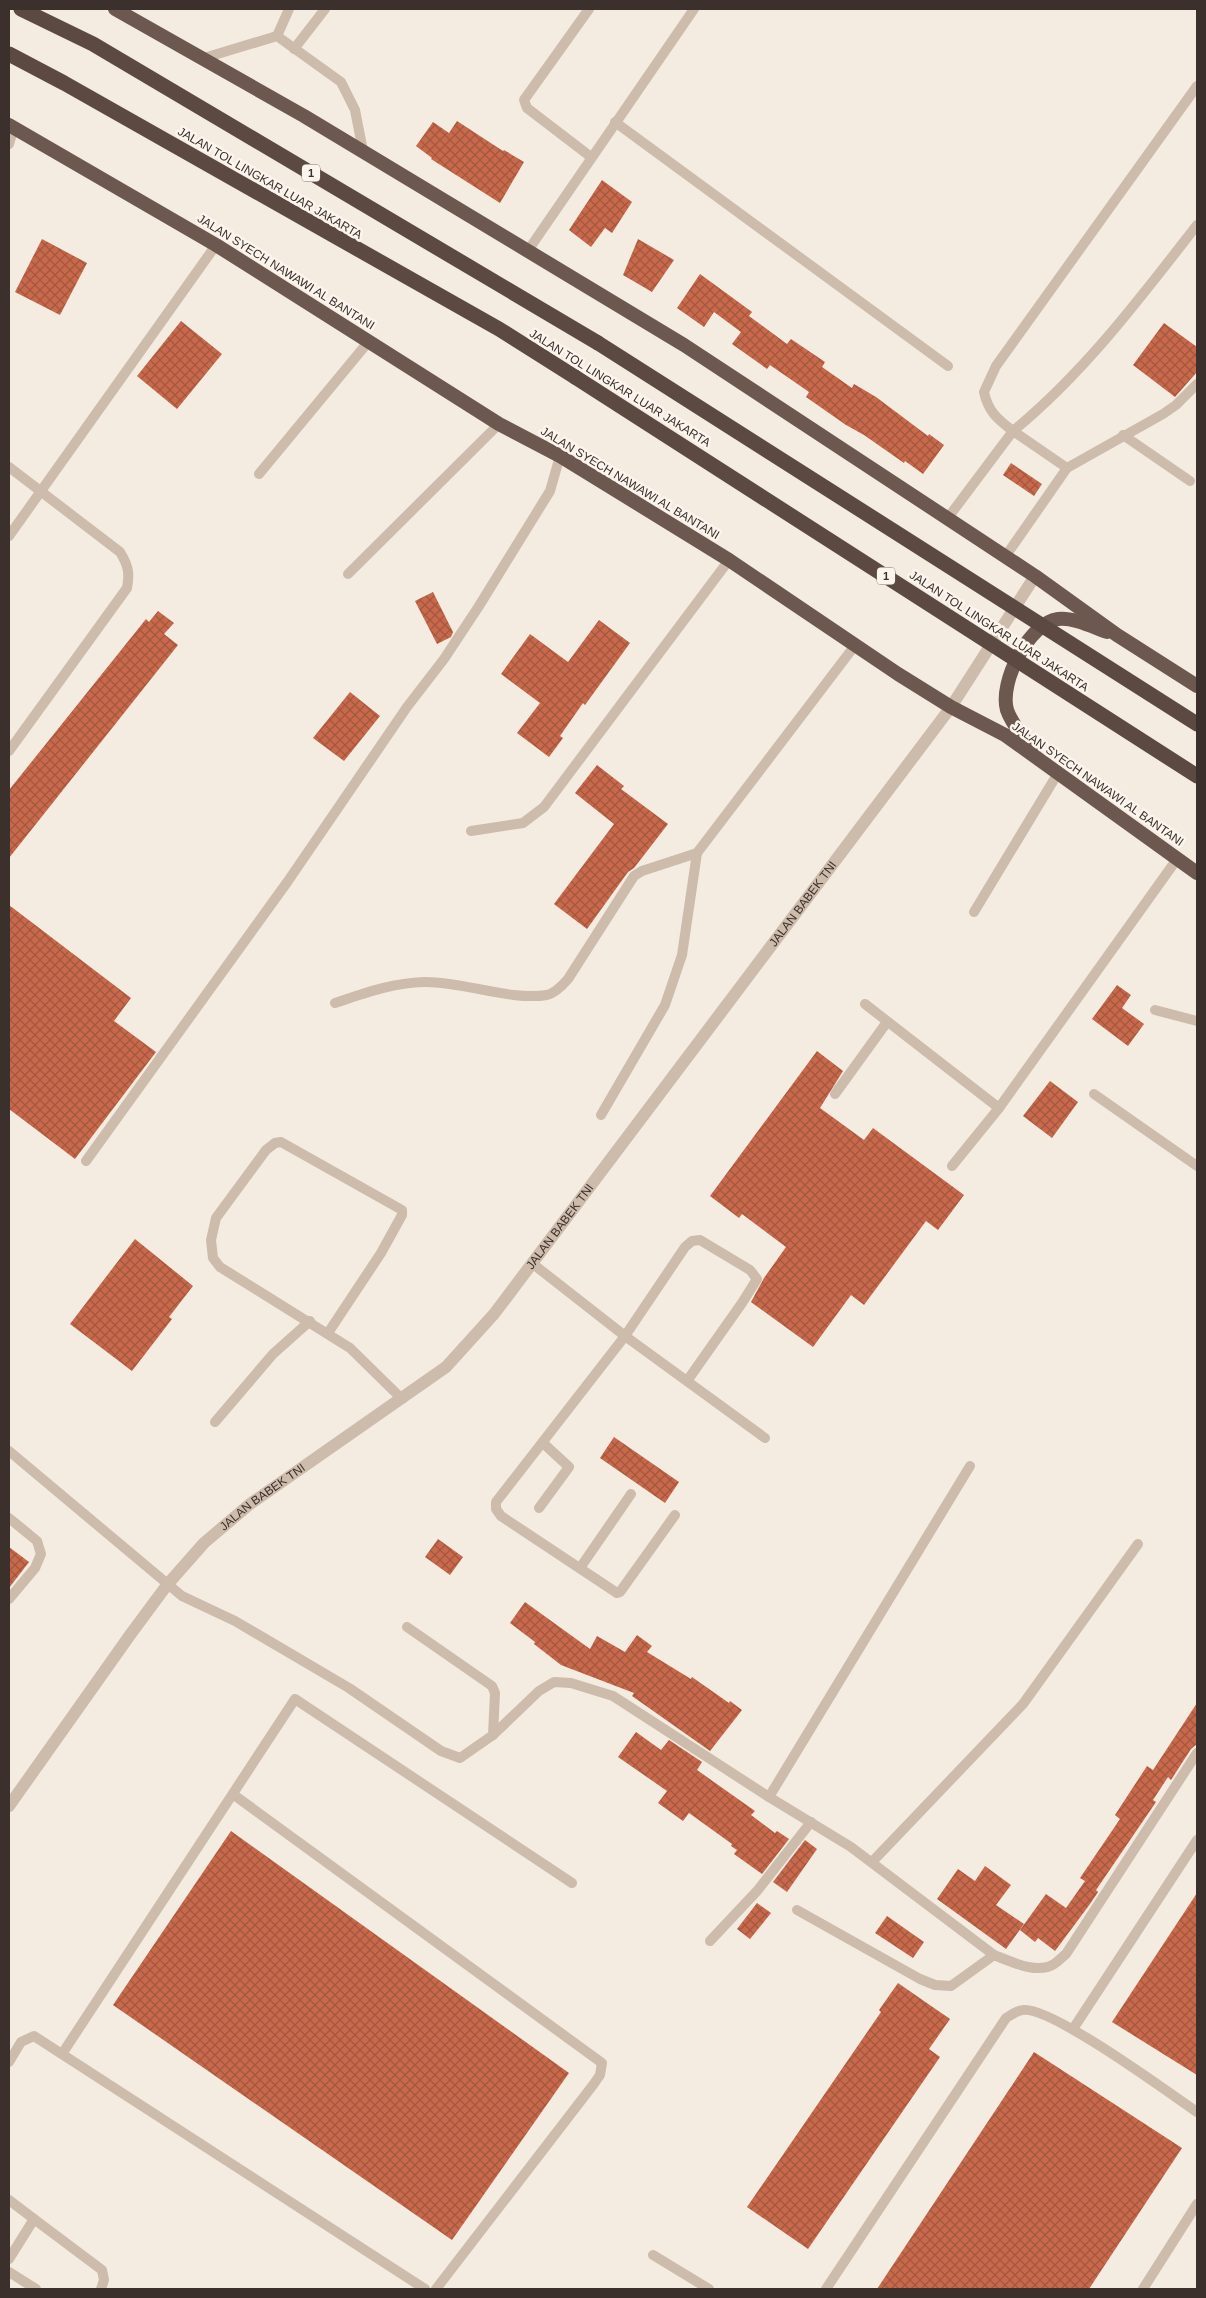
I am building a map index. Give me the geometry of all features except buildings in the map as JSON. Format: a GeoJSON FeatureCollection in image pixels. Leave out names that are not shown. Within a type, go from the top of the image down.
{"type":"FeatureCollection","features":[{"type":"Feature","properties":{"kind":"highway","name":"JALAN TOL LINGKAR LUAR JAKARTA"},"geometry":{"type":"LineString","coordinates":[[21,9],[93,44],[598,342],[1197,724]]}},
{"type":"Feature","properties":{"kind":"highway"},"geometry":{"type":"LineString","coordinates":[[121,10],[363,151],[720,369],[1036,576],[1117,635],[1197,686]]}},
{"type":"Feature","properties":{"kind":"highway","name":"JALAN TOL LINGKAR LUAR JAKARTA"},"geometry":{"type":"LineString","coordinates":[[9,54],[64,83],[482,320],[575,376],[1197,776]]}},
{"type":"Feature","properties":{"kind":"highway","name":"JALAN SYECH NAWAWI AL BANTANI"},"geometry":{"type":"LineString","coordinates":[[11,126],[216,245],[499,424],[560,456],[729,560],[951,707],[1004,735],[1197,873]]}},
{"type":"Feature","properties":{"kind":"highway"},"geometry":{"type":"LineString","coordinates":[[1039,759],[1015,725],[1008,710],[1005,697],[1008,677],[1022,649],[1045,624],[1057,619],[1065,619],[1117,635]]}},
{"type":"Feature","properties":{"kind":"street","name":"JALAN BABEK TNI"},"geometry":{"type":"LineString","coordinates":[[9,1806],[167,1585],[204,1543],[250,1504],[446,1367],[494,1314],[951,707],[1036,576]]}},
{"type":"Feature","properties":{"kind":"lane"},"geometry":{"type":"LineString","coordinates":[[204,58],[277,36],[289,9]]}},
{"type":"Feature","properties":{"kind":"lane"},"geometry":{"type":"LineString","coordinates":[[294,49],[325,9]]}},
{"type":"Feature","properties":{"kind":"lane"},"geometry":{"type":"LineString","coordinates":[[589,9],[524,100],[527,108],[591,157]]}},
{"type":"Feature","properties":{"kind":"lane"},"geometry":{"type":"LineString","coordinates":[[527,252],[694,9]]}},
{"type":"Feature","properties":{"kind":"lane"},"geometry":{"type":"LineString","coordinates":[[277,36],[341,82],[355,110],[363,151]]}},
{"type":"Feature","properties":{"kind":"lane"},"geometry":{"type":"LineString","coordinates":[[1067,468],[996,419],[984,392],[996,366],[1197,86]]}},
{"type":"Feature","properties":{"kind":"lane"},"geometry":{"type":"LineString","coordinates":[[615,122],[948,366]]}},
{"type":"Feature","properties":{"kind":"lane"},"geometry":{"type":"LineString","coordinates":[[9,144],[11,126]]}},
{"type":"Feature","properties":{"kind":"lane"},"geometry":{"type":"LineString","coordinates":[[948,519],[1013,431],[1039,409],[1115,328],[1197,225]]}},
{"type":"Feature","properties":{"kind":"lane"},"geometry":{"type":"LineString","coordinates":[[9,536],[216,245]]}},
{"type":"Feature","properties":{"kind":"lane"},"geometry":{"type":"LineString","coordinates":[[258,474],[369,341]]}},
{"type":"Feature","properties":{"kind":"lane"},"geometry":{"type":"LineString","coordinates":[[1005,557],[1067,468],[1176,405],[1197,384]]}},
{"type":"Feature","properties":{"kind":"lane"},"geometry":{"type":"LineString","coordinates":[[348,574],[499,424]]}},
{"type":"Feature","properties":{"kind":"lane"},"geometry":{"type":"LineString","coordinates":[[1123,435],[1190,481]]}},
{"type":"Feature","properties":{"kind":"lane"},"geometry":{"type":"LineString","coordinates":[[86,1160],[288,881],[407,708],[444,659],[550,491],[560,456]]}},
{"type":"Feature","properties":{"kind":"lane"},"geometry":{"type":"LineString","coordinates":[[9,467],[120,552],[128,565],[129,576],[127,588],[9,751]]}},
{"type":"Feature","properties":{"kind":"lane"},"geometry":{"type":"LineString","coordinates":[[471,831],[523,823],[544,807],[729,560]]}},
{"type":"Feature","properties":{"kind":"lane"},"geometry":{"type":"LineString","coordinates":[[601,1115],[665,1005],[682,955],[697,853],[856,644]]}},
{"type":"Feature","properties":{"kind":"lane"},"geometry":{"type":"LineString","coordinates":[[974,912],[1058,773]]}},
{"type":"Feature","properties":{"kind":"lane"},"geometry":{"type":"LineString","coordinates":[[335,1004],[386,986],[426,982],[525,995],[548,995],[561,988],[568,979],[634,876],[642,871],[697,853]]}},
{"type":"Feature","properties":{"kind":"lane"},"geometry":{"type":"LineString","coordinates":[[952,1166],[998,1108],[1177,859]]}},
{"type":"Feature","properties":{"kind":"lane"},"geometry":{"type":"LineString","coordinates":[[865,1004],[998,1108]]}},
{"type":"Feature","properties":{"kind":"lane"},"geometry":{"type":"LineString","coordinates":[[1156,1010],[1197,1021]]}},
{"type":"Feature","properties":{"kind":"lane"},"geometry":{"type":"LineString","coordinates":[[836,1094],[887,1022]]}},
{"type":"Feature","properties":{"kind":"lane"},"geometry":{"type":"LineString","coordinates":[[1094,1094],[1197,1166]]}},
{"type":"Feature","properties":{"kind":"lane"},"geometry":{"type":"LineString","coordinates":[[328,1333],[381,1253],[402,1215],[402,1210],[282,1142],[275,1143],[266,1150],[216,1218],[211,1240],[213,1258],[220,1267],[310,1321],[350,1348],[402,1399]]}},
{"type":"Feature","properties":{"kind":"lane"},"geometry":{"type":"LineString","coordinates":[[675,1515],[620,1592],[613,1590],[501,1516],[496,1509],[496,1502],[544,1443],[625,1336],[685,1247],[692,1241],[700,1240],[750,1270],[757,1279],[687,1381]]}},
{"type":"Feature","properties":{"kind":"lane"},"geometry":{"type":"LineString","coordinates":[[533,1264],[625,1336],[765,1438]]}},
{"type":"Feature","properties":{"kind":"lane"},"geometry":{"type":"LineString","coordinates":[[215,1422],[273,1354],[310,1321]]}},
{"type":"Feature","properties":{"kind":"lane"},"geometry":{"type":"LineString","coordinates":[[539,1508],[569,1467],[544,1443]]}},
{"type":"Feature","properties":{"kind":"lane"},"geometry":{"type":"LineString","coordinates":[[9,1451],[182,1596],[235,1621],[349,1688],[394,1717],[418,1737],[450,1756],[460,1758],[493,1735],[548,1685],[554,1682],[571,1683],[613,1696],[872,1862],[994,1955],[1018,1964],[1042,1968],[1054,1965],[1066,1954],[1197,1752]]}},
{"type":"Feature","properties":{"kind":"lane"},"geometry":{"type":"LineString","coordinates":[[768,1797],[970,1466]]}},
{"type":"Feature","properties":{"kind":"lane"},"geometry":{"type":"LineString","coordinates":[[580,1568],[631,1494]]}},
{"type":"Feature","properties":{"kind":"lane"},"geometry":{"type":"LineString","coordinates":[[9,1518],[37,1541],[41,1554],[35,1568],[9,1599]]}},
{"type":"Feature","properties":{"kind":"lane"},"geometry":{"type":"LineString","coordinates":[[872,1862],[1023,1704],[1138,1544]]}},
{"type":"Feature","properties":{"kind":"lane"},"geometry":{"type":"LineString","coordinates":[[407,1627],[492,1686],[495,1693],[493,1735]]}},
{"type":"Feature","properties":{"kind":"lane"},"geometry":{"type":"LineString","coordinates":[[62,2054],[296,1699],[572,1884]]}},
{"type":"Feature","properties":{"kind":"lane"},"geometry":{"type":"LineString","coordinates":[[234,1795],[602,2063],[600,2075],[593,2085],[436,2289]]}},
{"type":"Feature","properties":{"kind":"lane"},"geometry":{"type":"LineString","coordinates":[[710,1941],[757,1890],[811,1822]]}},
{"type":"Feature","properties":{"kind":"lane"},"geometry":{"type":"LineString","coordinates":[[1072,2029],[1197,1840]]}},
{"type":"Feature","properties":{"kind":"lane"},"geometry":{"type":"LineString","coordinates":[[797,1910],[920,1979],[936,1985],[951,1986],[994,1955]]}},
{"type":"Feature","properties":{"kind":"lane"},"geometry":{"type":"LineString","coordinates":[[826,2289],[1006,2018],[1023,2010],[1038,2012],[1072,2029],[1197,2112]]}},
{"type":"Feature","properties":{"kind":"lane"},"geometry":{"type":"LineString","coordinates":[[9,2062],[21,2042],[34,2036],[425,2289]]}},
{"type":"Feature","properties":{"kind":"lane"},"geometry":{"type":"LineString","coordinates":[[9,2200],[102,2270],[104,2280],[102,2289]]}},
{"type":"Feature","properties":{"kind":"lane"},"geometry":{"type":"LineString","coordinates":[[1143,2289],[1197,2204]]}},
{"type":"Feature","properties":{"kind":"lane"},"geometry":{"type":"LineString","coordinates":[[9,2259],[34,2219]]}},
{"type":"Feature","properties":{"kind":"lane"},"geometry":{"type":"LineString","coordinates":[[653,2254],[709,2289]]}},
{"type":"Feature","properties":{"kind":"lane"},"geometry":{"type":"LineString","coordinates":[[9,2272],[36,2289]]}}]}
